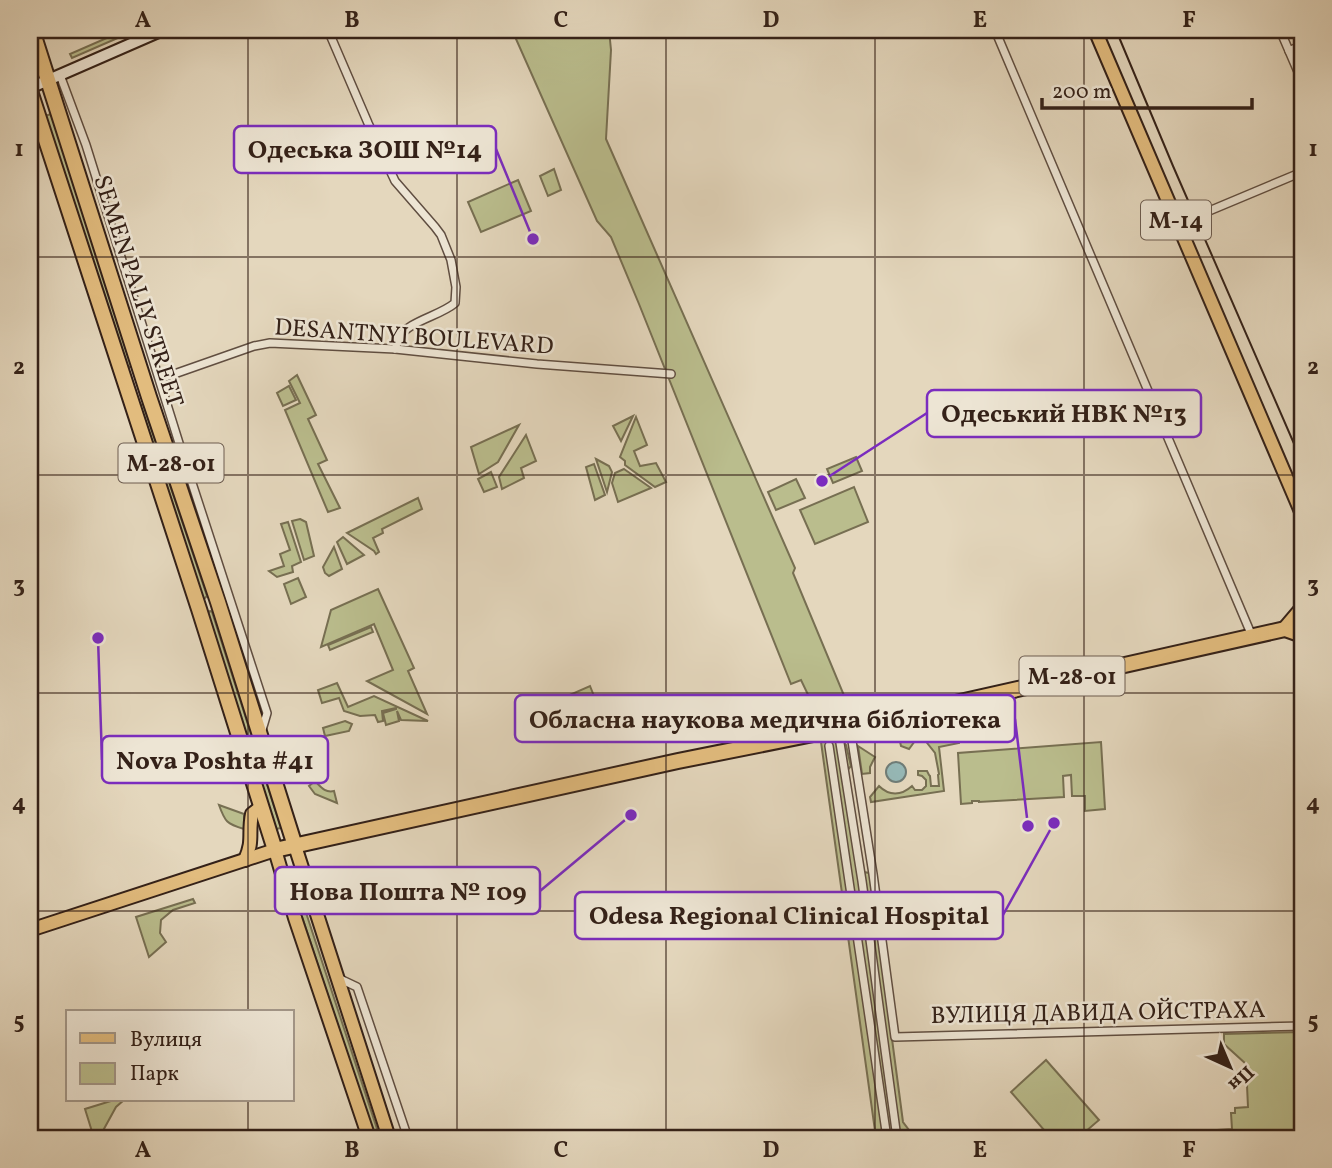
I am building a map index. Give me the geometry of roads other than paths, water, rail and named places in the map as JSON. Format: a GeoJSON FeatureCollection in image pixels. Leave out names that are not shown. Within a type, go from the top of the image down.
{"type":"FeatureCollection","features":[{"type":"Feature","properties":{"kind":"highway","name":"SEMEN PALIY STREET"},"geometry":{"type":"LineString","coordinates":[[32,30],[54,77],[97,231],[140,369],[295,846]]}},
{"type":"Feature","properties":{"kind":"highway","name":"SEMEN PALIY STREET"},"geometry":{"type":"LineString","coordinates":[[30,89],[200,609],[275,850]]}},
{"type":"Feature","properties":{"kind":"highway"},"geometry":{"type":"LineString","coordinates":[[123,375],[140,369]]}},
{"type":"Feature","properties":{"kind":"highway"},"geometry":{"type":"LineString","coordinates":[[200,609],[218,603]]}},
{"type":"Feature","properties":{"kind":"highway"},"geometry":{"type":"LineString","coordinates":[[1302,610],[1285,629],[1302,635]]}},
{"type":"Feature","properties":{"kind":"highway","name":"М-28-01"},"geometry":{"type":"LineString","coordinates":[[275,850],[678,761],[853,726],[1285,629]]}},
{"type":"Feature","properties":{"kind":"main road","name":"М-14"},"geometry":{"type":"LineString","coordinates":[[1095,30],[1302,514]]}},
{"type":"Feature","properties":{"kind":"main road"},"geometry":{"type":"LineString","coordinates":[[245,860],[251,844],[252,814],[261,807]]}},
{"type":"Feature","properties":{"kind":"main road"},"geometry":{"type":"LineString","coordinates":[[295,846],[389,1138]]}},
{"type":"Feature","properties":{"kind":"main road"},"geometry":{"type":"LineString","coordinates":[[30,930],[275,850],[289,900],[369,1138]]}},
{"type":"Feature","properties":{"kind":"street"},"geometry":{"type":"LineString","coordinates":[[30,89],[163,30]]}},
{"type":"Feature","properties":{"kind":"street"},"geometry":{"type":"LineString","coordinates":[[328,30],[395,181],[435,226],[451,260],[456,287],[455,303],[408,328],[395,349]]}},
{"type":"Feature","properties":{"kind":"street"},"geometry":{"type":"LineString","coordinates":[[995,30],[1253,636]]}},
{"type":"Feature","properties":{"kind":"street"},"geometry":{"type":"LineString","coordinates":[[1280,30],[1302,81]]}},
{"type":"Feature","properties":{"kind":"street"},"geometry":{"type":"LineString","coordinates":[[1289,51],[1302,45]]}},
{"type":"Feature","properties":{"kind":"street"},"geometry":{"type":"LineString","coordinates":[[54,77],[86,145],[267,713],[261,736]]}},
{"type":"Feature","properties":{"kind":"street"},"geometry":{"type":"LineString","coordinates":[[1178,224],[1302,172]]}},
{"type":"Feature","properties":{"kind":"street","name":"DESANTNYI BOULEVARD"},"geometry":{"type":"LineString","coordinates":[[160,379],[262,344],[395,349],[537,364],[671,374]]}},
{"type":"Feature","properties":{"kind":"street","name":"ВУЛИЦЯ ДАВИДА ОЙСТРАХА"},"geometry":{"type":"LineString","coordinates":[[853,726],[852,741],[895,1037],[1302,1026]]}},
{"type":"Feature","properties":{"kind":"street"},"geometry":{"type":"LineString","coordinates":[[840,743],[897,1138]]}},
{"type":"Feature","properties":{"kind":"street"},"geometry":{"type":"LineString","coordinates":[[829,746],[887,1138]]}},
{"type":"Feature","properties":{"kind":"street"},"geometry":{"type":"LineString","coordinates":[[338,978],[357,988],[408,1138]]}},
{"type":"Feature","properties":{"kind":"street"},"geometry":{"type":"LineString","coordinates":[[381,1113],[398,1107]]}},
{"type":"Feature","properties":{"kind":"water"},"geometry":{"type":"Polygon","coordinates":[[[896,762],[903,765],[906,772],[903,779],[896,782],[889,779],[886,772],[889,765],[896,762]]]}},
{"type":"Feature","properties":{"kind":"tram line"},"geometry":{"type":"LineString","coordinates":[[1116,30],[1302,462]]}},
{"type":"Feature","properties":{"kind":"place","name":"Одеська ЗОШ №14"},"geometry":{"type":"Point","coordinates":[533,239]}},
{"type":"Feature","properties":{"kind":"place","name":"Одеський НВК №13"},"geometry":{"type":"Point","coordinates":[822,481]}},
{"type":"Feature","properties":{"kind":"place","name":"Nova Poshta #41"},"geometry":{"type":"Point","coordinates":[98,638]}},
{"type":"Feature","properties":{"kind":"place","name":"Нова Пошта № 109"},"geometry":{"type":"Point","coordinates":[631,815]}},
{"type":"Feature","properties":{"kind":"place","name":"Odesa Regional Clinical Hospital"},"geometry":{"type":"Point","coordinates":[1054,823]}},
{"type":"Feature","properties":{"kind":"place","name":"Обласна наукова медична бібліотека"},"geometry":{"type":"Point","coordinates":[1028,826]}}]}
